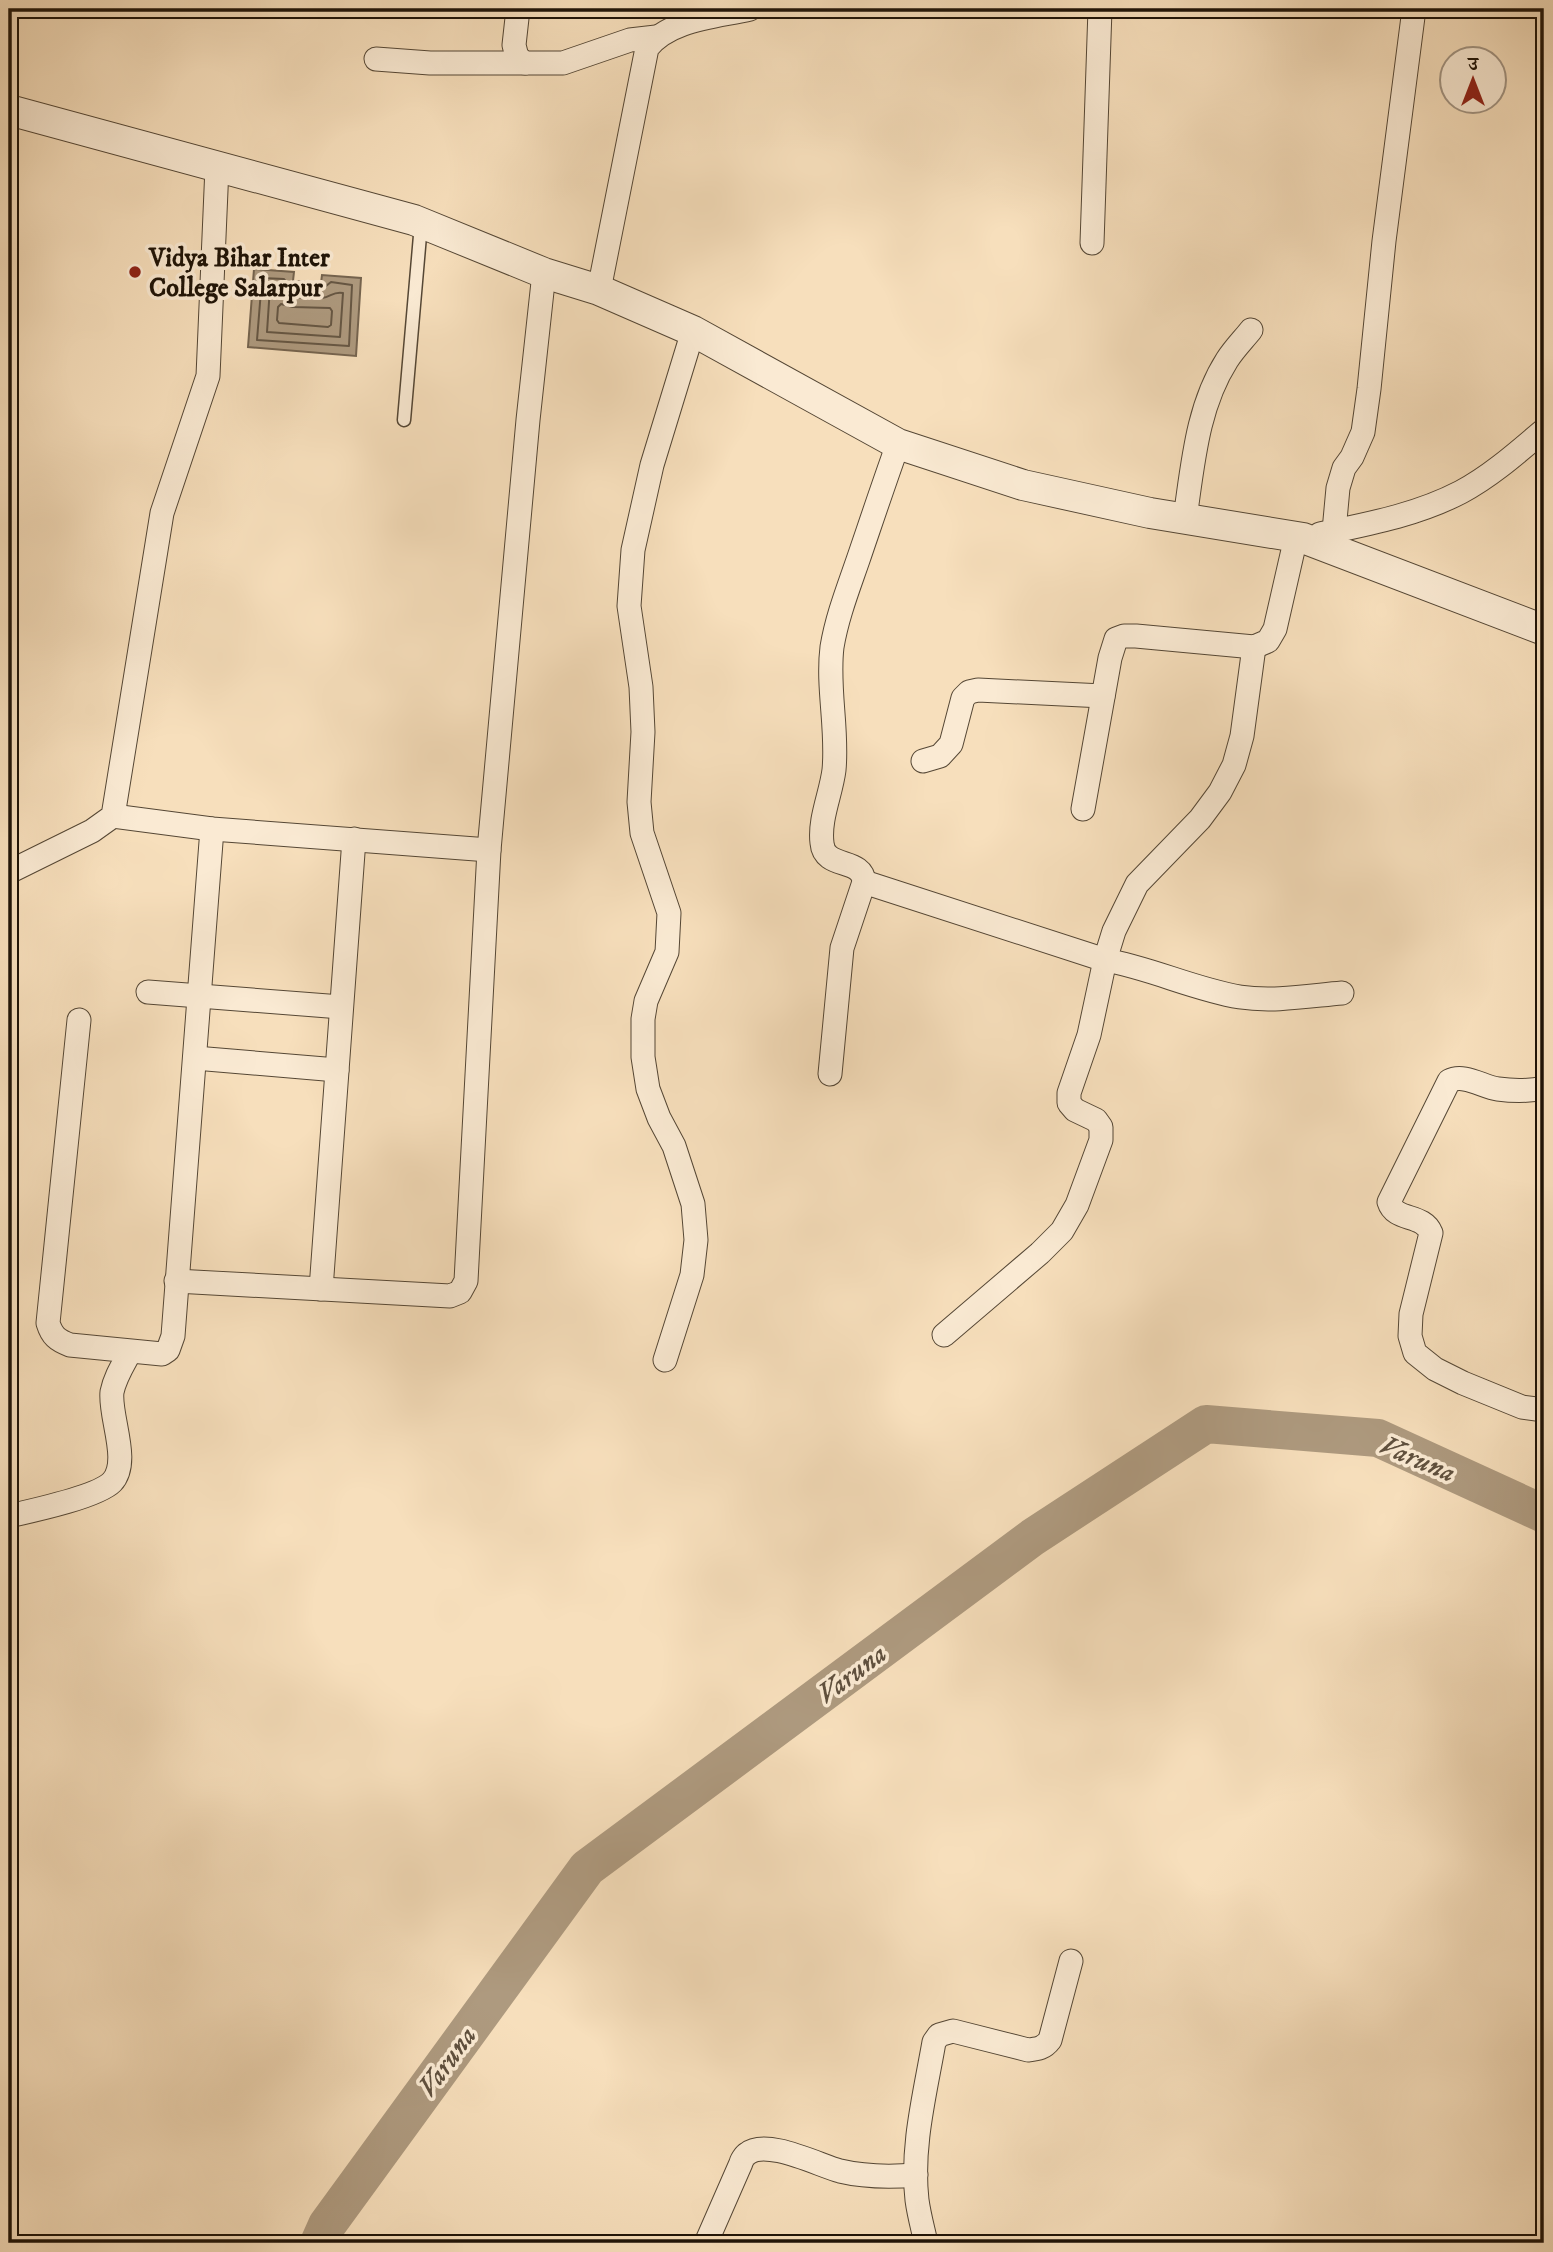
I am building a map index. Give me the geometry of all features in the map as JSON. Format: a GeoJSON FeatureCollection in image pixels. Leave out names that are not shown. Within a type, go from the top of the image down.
{"type":"FeatureCollection","features":[{"type":"Feature","properties":{"kind":"street"},"geometry":{"type":"LineString","coordinates":[[518,9],[514,45],[517,57],[526,63]]}},
{"type":"Feature","properties":{"kind":"street"},"geometry":{"type":"LineString","coordinates":[[376,59],[430,63],[563,62],[630,40],[656,37],[677,26],[750,9]]}},
{"type":"Feature","properties":{"kind":"street"},"geometry":{"type":"LineString","coordinates":[[1093,243],[1100,9]]}},
{"type":"Feature","properties":{"kind":"street"},"geometry":{"type":"LineString","coordinates":[[1334,531],[1338,488],[1344,468],[1363,432],[1392,173],[1414,9]]}},
{"type":"Feature","properties":{"kind":"street"},"geometry":{"type":"LineString","coordinates":[[599,290],[643,62],[647,48],[656,37]]}},
{"type":"Feature","properties":{"kind":"street"},"geometry":{"type":"LineString","coordinates":[[9,110],[422,223],[544,273],[599,290],[692,331],[898,444],[1023,485],[1150,513],[1300,537],[1544,631]]}},
{"type":"Feature","properties":{"kind":"street"},"geometry":{"type":"LineString","coordinates":[[113,816],[162,513],[208,376],[217,167]]}},
{"type":"Feature","properties":{"kind":"street"},"geometry":{"type":"LineString","coordinates":[[176,1281],[450,1296],[460,1292],[466,1281],[489,849],[544,273]]}},
{"type":"Feature","properties":{"kind":"street"},"geometry":{"type":"LineString","coordinates":[[1185,518],[1202,415],[1224,365],[1251,330]]}},
{"type":"Feature","properties":{"kind":"street"},"geometry":{"type":"LineString","coordinates":[[665,1360],[692,1275],[696,1240],[693,1204],[687,1181],[648,1089],[643,1057],[646,1001],[667,952],[669,913],[642,833],[639,802],[643,753],[641,687],[629,606],[634,550],[652,466],[692,331]]}},
{"type":"Feature","properties":{"kind":"street"},"geometry":{"type":"LineString","coordinates":[[1300,537],[1379,522],[1423,509],[1452,496],[1539,441]]}},
{"type":"Feature","properties":{"kind":"street"},"geometry":{"type":"LineString","coordinates":[[830,1074],[842,948],[864,882],[860,870],[833,861],[825,855],[821,845],[834,769],[832,648],[840,613],[898,444]]}},
{"type":"Feature","properties":{"kind":"street"},"geometry":{"type":"LineString","coordinates":[[1083,809],[1112,647],[1116,639],[1124,636],[1254,647],[1268,641],[1275,629],[1300,537]]}},
{"type":"Feature","properties":{"kind":"street"},"geometry":{"type":"LineString","coordinates":[[944,1335],[1040,1253],[1062,1231],[1077,1206],[1101,1140],[1101,1127],[1096,1120],[1075,1110],[1069,1103],[1069,1093],[1089,1035],[1114,931],[1137,884],[1200,819],[1220,792],[1234,765],[1242,736],[1254,647]]}},
{"type":"Feature","properties":{"kind":"street"},"geometry":{"type":"LineString","coordinates":[[923,761],[940,756],[951,744],[963,698],[969,692],[978,690],[1103,695]]}},
{"type":"Feature","properties":{"kind":"street"},"geometry":{"type":"LineString","coordinates":[[9,872],[92,831],[113,816],[212,829],[489,849]]}},
{"type":"Feature","properties":{"kind":"street"},"geometry":{"type":"LineString","coordinates":[[79,1020],[48,1323],[51,1333],[58,1341],[70,1345],[162,1354],[168,1350],[173,1336],[212,829]]}},
{"type":"Feature","properties":{"kind":"street"},"geometry":{"type":"LineString","coordinates":[[321,1289],[354,839]]}},
{"type":"Feature","properties":{"kind":"street"},"geometry":{"type":"LineString","coordinates":[[864,882],[1186,984],[1243,997],[1279,999],[1342,993]]}},
{"type":"Feature","properties":{"kind":"street"},"geometry":{"type":"LineString","coordinates":[[148,992],[341,1007]]}},
{"type":"Feature","properties":{"kind":"street"},"geometry":{"type":"LineString","coordinates":[[195,1058],[337,1070]]}},
{"type":"Feature","properties":{"kind":"street"},"geometry":{"type":"LineString","coordinates":[[1544,1088],[1500,1089],[1464,1079],[1454,1078],[1449,1081],[1389,1202],[1391,1209],[1427,1225],[1431,1233],[1411,1314],[1410,1336],[1415,1353],[1463,1384],[1522,1407],[1544,1410]]}},
{"type":"Feature","properties":{"kind":"street"},"geometry":{"type":"LineString","coordinates":[[9,1516],[97,1491],[112,1482],[118,1471],[119,1445],[112,1394],[116,1376],[130,1352]]}},
{"type":"Feature","properties":{"kind":"street"},"geometry":{"type":"LineString","coordinates":[[926,2243],[916,2175],[918,2130],[934,2042],[939,2035],[953,2031],[1028,2050],[1045,2046],[1071,1961]]}},
{"type":"Feature","properties":{"kind":"street"},"geometry":{"type":"LineString","coordinates":[[706,2243],[741,2163],[746,2154],[757,2149],[772,2149],[841,2172],[873,2176],[916,2175]]}},
{"type":"Feature","properties":{"kind":"lane"},"geometry":{"type":"LineString","coordinates":[[404,420],[422,223]]}},
{"type":"Feature","properties":{"kind":"water"},"geometry":{"type":"Polygon","coordinates":[[[254,269],[294,272],[293,281],[321,283],[322,275],[361,278],[356,356],[248,347],[254,269]]]}},
{"type":"Feature","properties":{"kind":"waterway","name":"Varuna"},"geometry":{"type":"LineString","coordinates":[[319,2243],[327,2225],[587,1868],[1033,1537],[1206,1424],[1378,1438],[1544,1514]]}},
{"type":"Feature","properties":{"kind":"place","name":"Vidya Bihar Inter College Salarpur"},"geometry":{"type":"Point","coordinates":[135,272]}}]}
